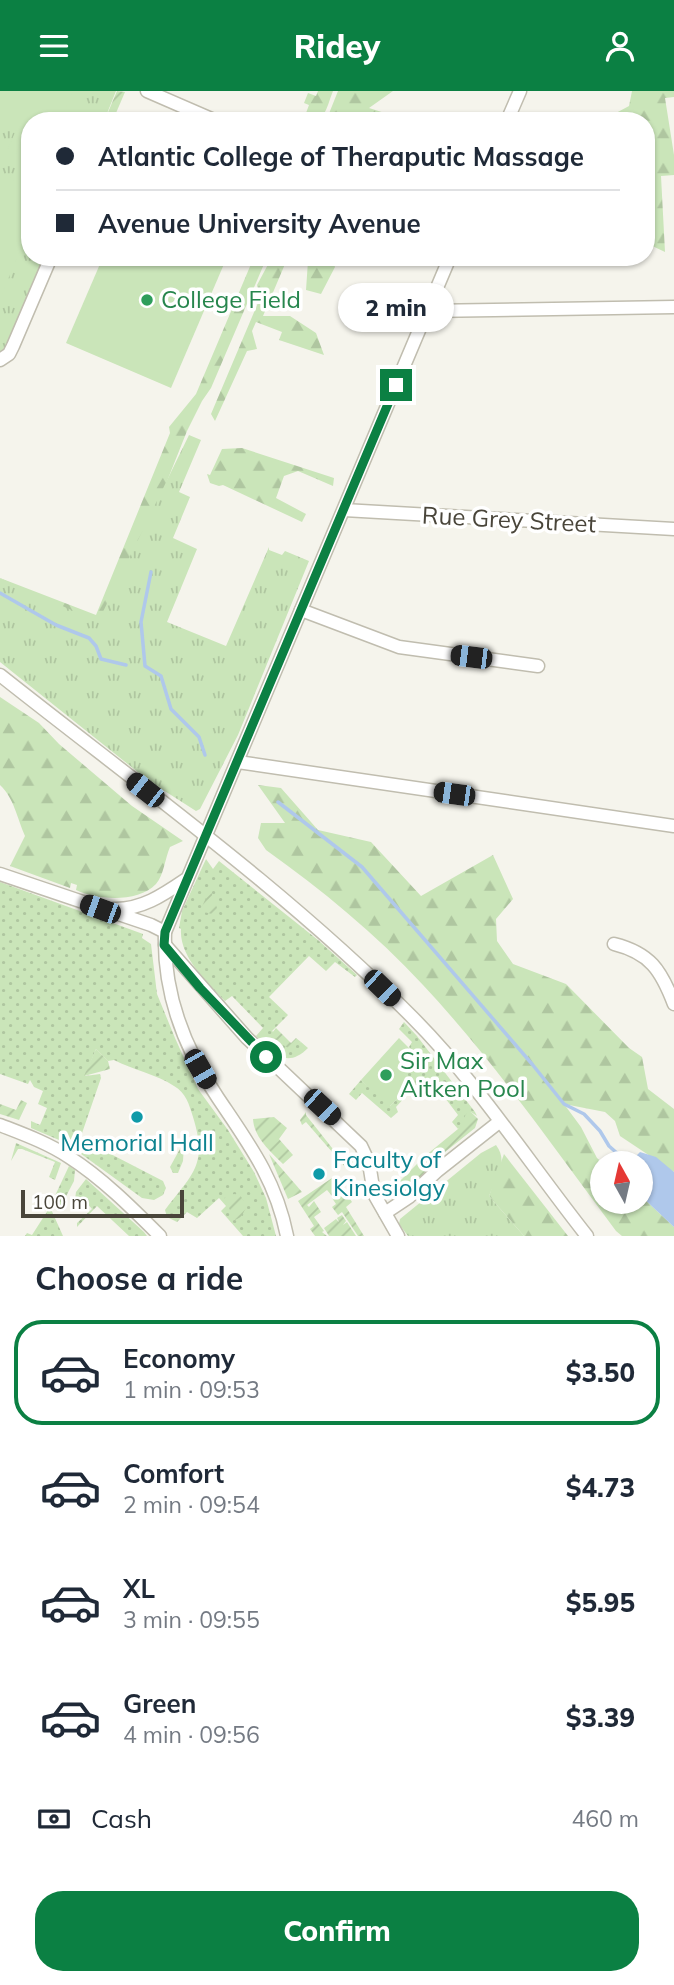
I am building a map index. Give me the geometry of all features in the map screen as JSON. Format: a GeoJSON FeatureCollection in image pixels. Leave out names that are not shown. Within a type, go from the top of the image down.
{"type":"FeatureCollection","features":[{"type":"Feature","properties":{"kind":"street"},"geometry":{"type":"LineString","coordinates":[[147,91],[195,112]]}},
{"type":"Feature","properties":{"kind":"street"},"geometry":{"type":"LineString","coordinates":[[512,112],[520,91]]}},
{"type":"Feature","properties":{"kind":"street"},"geometry":{"type":"LineString","coordinates":[[0,360],[9,354],[47,266]]}},
{"type":"Feature","properties":{"kind":"street"},"geometry":{"type":"LineString","coordinates":[[287,1236],[276,1194],[265,1169],[204,1076],[182,1031],[169,993],[165,939],[186,880],[446,266]]}},
{"type":"Feature","properties":{"kind":"street"},"geometry":{"type":"LineString","coordinates":[[428,311],[674,307]]}},
{"type":"Feature","properties":{"kind":"street","name":"Rue Grey Street"},"geometry":{"type":"LineString","coordinates":[[344,510],[674,529]]}},
{"type":"Feature","properties":{"kind":"street"},"geometry":{"type":"LineString","coordinates":[[301,610],[399,647],[538,666]]}},
{"type":"Feature","properties":{"kind":"street"},"geometry":{"type":"LineString","coordinates":[[0,675],[314,923],[414,1018],[587,1236]]}},
{"type":"Feature","properties":{"kind":"street"},"geometry":{"type":"LineString","coordinates":[[238,762],[674,826]]}},
{"type":"Feature","properties":{"kind":"street"},"geometry":{"type":"LineString","coordinates":[[0,874],[151,925],[247,1038],[361,1146],[369,1163],[374,1194],[398,1236]]}},
{"type":"Feature","properties":{"kind":"street"},"geometry":{"type":"LineString","coordinates":[[100,909],[135,908],[158,898],[186,880]]}},
{"type":"Feature","properties":{"kind":"street"},"geometry":{"type":"LineString","coordinates":[[614,944],[643,955],[665,980],[674,1004]]}},
{"type":"Feature","properties":{"kind":"street"},"geometry":{"type":"LineString","coordinates":[[385,1213],[409,1197],[499,1122]]}},
{"type":"Feature","properties":{"kind":"street"},"geometry":{"type":"LineString","coordinates":[[0,1125],[68,1156],[102,1182],[160,1236]]}},
{"type":"Feature","properties":{"kind":"green space"},"geometry":{"type":"Polygon","coordinates":[[[0,91],[116,91],[108,112],[21,112],[21,266],[47,266],[13,346],[0,354],[0,91]]]}},
{"type":"Feature","properties":{"kind":"green space"},"geometry":{"type":"Polygon","coordinates":[[[0,91],[73,91],[64,112],[21,112],[21,124],[0,116],[0,91]]]}},
{"type":"Feature","properties":{"kind":"green space"},"geometry":{"type":"Polygon","coordinates":[[[117,91],[125,92],[116,112],[108,112],[117,91]]]}},
{"type":"Feature","properties":{"kind":"green space"},"geometry":{"type":"Polygon","coordinates":[[[318,91],[333,91],[324,112],[306,112],[309,105],[304,103],[308,93],[316,96],[318,91]]]}},
{"type":"Feature","properties":{"kind":"green space"},"geometry":{"type":"Polygon","coordinates":[[[338,91],[393,91],[369,108],[382,112],[330,112],[338,91]]]}},
{"type":"Feature","properties":{"kind":"green space"},"geometry":{"type":"Polygon","coordinates":[[[632,91],[674,91],[674,97],[665,98],[674,155],[674,175],[661,176],[665,252],[655,247],[655,112],[618,112],[629,106],[632,91]]]}},
{"type":"Feature","properties":{"kind":"green space"},"geometry":{"type":"Polygon","coordinates":[[[16,130],[21,132],[21,143],[16,154],[7,151],[16,130]]]}},
{"type":"Feature","properties":{"kind":"green space"},"geometry":{"type":"Polygon","coordinates":[[[0,173],[21,185],[21,248],[0,299],[0,173]]]}},
{"type":"Feature","properties":{"kind":"green space","name":"College Field"},"geometry":{"type":"Polygon","coordinates":[[[99,266],[223,266],[171,388],[66,343],[99,266]]]}},
{"type":"Feature","properties":{"kind":"green space"},"geometry":{"type":"Polygon","coordinates":[[[250,266],[263,266],[211,388],[187,431],[146,534],[128,654],[0,578],[96,615],[170,433],[169,427],[196,394],[250,266]]]}},
{"type":"Feature","properties":{"kind":"green space"},"geometry":{"type":"Polygon","coordinates":[[[267,266],[284,266],[263,316],[290,316],[316,333],[324,355],[279,340],[282,332],[256,322],[252,331],[257,349],[247,351],[215,421],[211,414],[260,298],[257,285],[267,266]]]}},
{"type":"Feature","properties":{"kind":"green space"},"geometry":{"type":"Polygon","coordinates":[[[308,266],[335,266],[321,294],[306,290],[308,266]]]}},
{"type":"Feature","properties":{"kind":"green space"},"geometry":{"type":"Polygon","coordinates":[[[189,435],[201,440],[179,492],[190,497],[173,538],[197,549],[167,622],[226,646],[269,547],[269,550],[282,555],[285,551],[309,561],[238,735],[200,809],[196,811],[149,781],[0,662],[0,578],[98,622],[189,435]]]}},
{"type":"Feature","properties":{"kind":"green space"},"geometry":{"type":"Polygon","coordinates":[[[242,448],[334,478],[333,486],[298,471],[284,476],[276,498],[306,514],[302,522],[223,485],[210,483],[207,474],[210,475],[222,449],[242,448]]]}},
{"type":"Feature","properties":{"kind":"green space"},"geometry":{"type":"Polygon","coordinates":[[[0,697],[39,723],[59,744],[132,806],[183,841],[170,847],[156,884],[139,894],[106,898],[76,890],[77,885],[71,883],[70,888],[10,866],[25,836],[12,802],[0,785],[0,697]]]}},
{"type":"Feature","properties":{"kind":"green space"},"geometry":{"type":"Polygon","coordinates":[[[258,785],[281,788],[318,830],[371,842],[421,896],[493,855],[513,899],[496,919],[497,941],[513,964],[566,984],[629,1048],[642,1057],[648,1089],[674,1109],[674,1172],[653,1158],[653,1151],[642,1151],[620,1136],[615,1121],[605,1112],[564,1104],[581,1127],[593,1151],[590,1151],[590,1196],[499,1074],[423,985],[348,913],[266,850],[258,838],[261,823],[285,823],[258,785]]]}},
{"type":"Feature","properties":{"kind":"green space"},"geometry":{"type":"Polygon","coordinates":[[[206,859],[213,869],[219,861],[318,940],[357,975],[355,977],[335,962],[326,971],[309,956],[269,997],[288,1015],[272,1031],[292,1046],[301,1042],[308,1048],[293,1058],[280,1057],[262,1043],[256,1036],[263,1028],[232,996],[225,1001],[203,978],[185,950],[179,928],[182,911],[206,859]]]}},
{"type":"Feature","properties":{"kind":"green space"},"geometry":{"type":"Polygon","coordinates":[[[0,882],[143,934],[142,938],[151,944],[157,994],[175,1038],[198,1089],[254,1172],[266,1198],[276,1236],[243,1236],[221,1211],[226,1206],[219,1198],[197,1218],[187,1212],[177,1222],[167,1217],[165,1210],[190,1177],[198,1158],[197,1133],[188,1103],[178,1089],[167,1082],[114,1060],[108,1061],[96,1049],[85,1076],[100,1074],[101,1078],[80,1139],[96,1153],[101,1149],[163,1181],[166,1188],[163,1195],[154,1200],[142,1198],[66,1143],[31,1128],[31,1121],[40,1125],[47,1108],[38,1104],[43,1091],[34,1087],[30,1080],[28,1084],[0,1074],[0,882]]]}},
{"type":"Feature","properties":{"kind":"green space"},"geometry":{"type":"Polygon","coordinates":[[[210,889],[220,916],[200,911],[210,889]]]}},
{"type":"Feature","properties":{"kind":"green space"},"geometry":{"type":"Polygon","coordinates":[[[404,1022],[475,1112],[477,1116],[471,1112],[458,1129],[452,1122],[458,1115],[433,1082],[425,1090],[417,1084],[396,1107],[398,1112],[391,1118],[362,1093],[356,1100],[349,1094],[361,1080],[390,1106],[413,1082],[398,1069],[414,1053],[409,1047],[412,1042],[399,1029],[404,1022]]]}},
{"type":"Feature","properties":{"kind":"green space"},"geometry":{"type":"Polygon","coordinates":[[[276,1028],[291,1043],[296,1038],[301,1042],[290,1049],[278,1042],[272,1033],[276,1028]]]}},
{"type":"Feature","properties":{"kind":"green space","name":"Sir Max Aitken Pool"},"geometry":{"type":"Polygon","coordinates":[[[399,1038],[414,1053],[399,1069],[413,1082],[389,1107],[361,1080],[399,1038]]]}},
{"type":"Feature","properties":{"kind":"green space"},"geometry":{"type":"Polygon","coordinates":[[[96,1049],[108,1061],[110,1069],[84,1076],[96,1049]]]}},
{"type":"Feature","properties":{"kind":"green space"},"geometry":{"type":"Polygon","coordinates":[[[21,1100],[27,1103],[19,1120],[0,1114],[0,1104],[16,1110],[21,1100]]]}},
{"type":"Feature","properties":{"kind":"green space"},"geometry":{"type":"Polygon","coordinates":[[[306,1112],[340,1158],[350,1153],[355,1159],[354,1164],[346,1168],[306,1122],[302,1125],[300,1120],[306,1112]]]}},
{"type":"Feature","properties":{"kind":"green space"},"geometry":{"type":"Polygon","coordinates":[[[471,1112],[478,1119],[475,1128],[435,1160],[418,1181],[394,1199],[388,1197],[384,1189],[401,1180],[458,1129],[466,1114],[471,1112]]]}},
{"type":"Feature","properties":{"kind":"green space"},"geometry":{"type":"Polygon","coordinates":[[[274,1117],[287,1128],[279,1139],[293,1155],[283,1164],[264,1144],[254,1126],[253,1119],[274,1117]]]}},
{"type":"Feature","properties":{"kind":"green space"},"geometry":{"type":"Polygon","coordinates":[[[16,1143],[61,1163],[55,1180],[49,1177],[55,1162],[22,1149],[18,1149],[11,1161],[16,1143]]]}},
{"type":"Feature","properties":{"kind":"green space"},"geometry":{"type":"Polygon","coordinates":[[[496,1145],[500,1151],[501,1164],[489,1196],[524,1236],[408,1236],[399,1224],[400,1219],[481,1153],[496,1145]]]}},
{"type":"Feature","properties":{"kind":"green space"},"geometry":{"type":"Polygon","coordinates":[[[184,1146],[183,1161],[178,1173],[173,1173],[170,1167],[184,1146]]]}},
{"type":"Feature","properties":{"kind":"green space"},"geometry":{"type":"Polygon","coordinates":[[[269,1154],[302,1192],[288,1199],[269,1154]]]}},
{"type":"Feature","properties":{"kind":"green space"},"geometry":{"type":"Polygon","coordinates":[[[504,1154],[568,1236],[524,1236],[489,1196],[504,1154]]]}},
{"type":"Feature","properties":{"kind":"green space"},"geometry":{"type":"Polygon","coordinates":[[[69,1166],[75,1170],[74,1181],[61,1206],[57,1208],[53,1200],[69,1166]]]}},
{"type":"Feature","properties":{"kind":"green space"},"geometry":{"type":"Polygon","coordinates":[[[335,1176],[352,1202],[346,1207],[364,1236],[358,1236],[342,1212],[338,1215],[332,1207],[336,1204],[332,1198],[338,1193],[332,1196],[327,1190],[307,1205],[309,1207],[314,1201],[321,1212],[314,1217],[327,1236],[315,1236],[310,1229],[314,1226],[298,1201],[335,1176]]]}},
{"type":"Feature","properties":{"kind":"green space"},"geometry":{"type":"Polygon","coordinates":[[[86,1179],[147,1236],[129,1236],[97,1206],[77,1227],[77,1223],[92,1209],[84,1200],[74,1207],[76,1192],[86,1179]]]}},
{"type":"Feature","properties":{"kind":"green space"},"geometry":{"type":"Polygon","coordinates":[[[240,1195],[247,1206],[241,1217],[235,1220],[224,1198],[240,1195]]]}},
{"type":"Feature","properties":{"kind":"green space"},"geometry":{"type":"Polygon","coordinates":[[[50,1207],[63,1236],[25,1236],[27,1233],[32,1235],[50,1207]]]}},
{"type":"Feature","properties":{"kind":"green space"},"geometry":{"type":"Polygon","coordinates":[[[653,1207],[674,1227],[674,1236],[622,1236],[604,1215],[653,1215],[653,1207]]]}},
{"type":"Feature","properties":{"kind":"green space"},"geometry":{"type":"Polygon","coordinates":[[[342,1215],[346,1221],[343,1225],[347,1222],[356,1236],[329,1236],[324,1228],[336,1219],[339,1222],[337,1218],[342,1215]]]}},
{"type":"Feature","properties":{"kind":"water"},"geometry":{"type":"Polygon","coordinates":[[[653,1156],[674,1172],[674,1227],[653,1207],[653,1156]]]}},
{"type":"Feature","properties":{"kind":"waterway"},"geometry":{"type":"LineString","coordinates":[[151,572],[141,622],[145,666],[161,676],[171,709],[199,737],[205,755]]}},
{"type":"Feature","properties":{"kind":"waterway"},"geometry":{"type":"LineString","coordinates":[[0,593],[56,625],[89,638],[96,646],[101,659],[126,665]]}},
{"type":"Feature","properties":{"kind":"waterway"},"geometry":{"type":"LineString","coordinates":[[278,802],[362,867],[564,1104],[584,1114],[615,1151]]}},
{"type":"Feature","properties":{"kind":"place","name":"College Field"},"geometry":{"type":"Point","coordinates":[147,300]}},
{"type":"Feature","properties":{"kind":"place","name":"Sir Max Aitken Pool"},"geometry":{"type":"Point","coordinates":[386,1075]}},
{"type":"Feature","properties":{"kind":"place","name":"Memorial Hall"},"geometry":{"type":"Point","coordinates":[137,1117]}},
{"type":"Feature","properties":{"kind":"place","name":"Faculty of Kinesiolgy"},"geometry":{"type":"Point","coordinates":[319,1174]}},
{"type":"Feature","properties":{"kind":"route"},"geometry":{"type":"LineString","coordinates":[[266,1057],[200,988],[164,945],[165,932],[396,385]]}}]}
